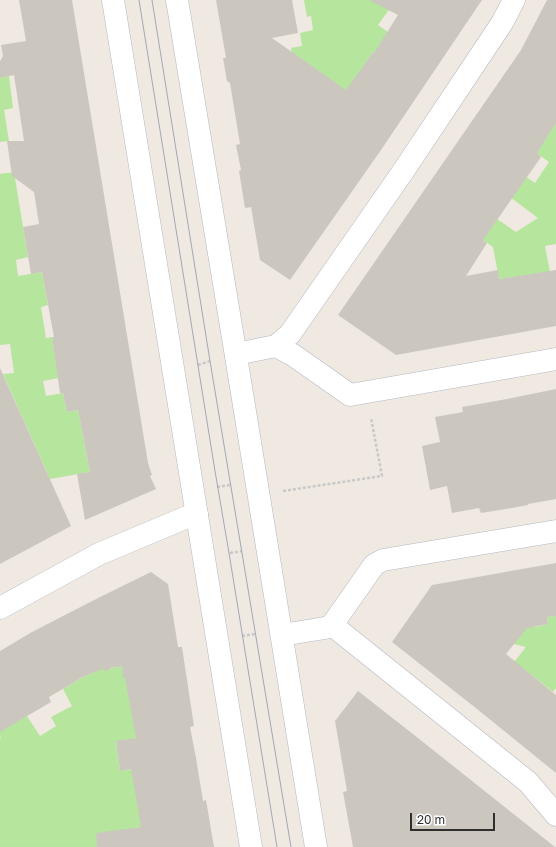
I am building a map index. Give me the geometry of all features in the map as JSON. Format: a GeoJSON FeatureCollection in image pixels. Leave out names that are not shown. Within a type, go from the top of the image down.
{"type":"FeatureCollection","features":[{"type":"Feature","properties":{"kind":"street"},"geometry":{"type":"LineString","coordinates":[[112,0],[251,847]]}},
{"type":"Feature","properties":{"kind":"street"},"geometry":{"type":"LineString","coordinates":[[177,0],[316,847]]}},
{"type":"Feature","properties":{"kind":"street"},"geometry":{"type":"LineString","coordinates":[[236,354],[276,346],[290,334],[404,170],[502,23],[514,0]]}},
{"type":"Feature","properties":{"kind":"street"},"geometry":{"type":"LineString","coordinates":[[276,346],[293,355],[350,395],[556,359]]}},
{"type":"Feature","properties":{"kind":"street"},"geometry":{"type":"LineString","coordinates":[[0,608],[99,554],[188,517],[195,506]]}},
{"type":"Feature","properties":{"kind":"street"},"geometry":{"type":"LineString","coordinates":[[282,635],[325,628],[332,625],[374,566],[383,560],[556,531]]}},
{"type":"Feature","properties":{"kind":"street"},"geometry":{"type":"LineString","coordinates":[[332,625],[528,782],[556,815]]}},
{"type":"Feature","properties":{"kind":"path"},"geometry":{"type":"LineString","coordinates":[[174,371],[236,354]]}},
{"type":"Feature","properties":{"kind":"path"},"geometry":{"type":"LineString","coordinates":[[281,491],[382,476],[370,412]]}},
{"type":"Feature","properties":{"kind":"path"},"geometry":{"type":"LineString","coordinates":[[195,506],[200,491],[253,481],[258,489]]}},
{"type":"Feature","properties":{"kind":"path"},"geometry":{"type":"LineString","coordinates":[[204,558],[267,546]]}},
{"type":"Feature","properties":{"kind":"path"},"geometry":{"type":"LineString","coordinates":[[218,639],[256,634],[282,635]]}},
{"type":"Feature","properties":{"kind":"green space"},"geometry":{"type":"Polygon","coordinates":[[[304,0],[396,0],[378,25],[397,38],[383,58],[373,52],[364,65],[355,102],[293,65],[291,48],[302,46],[300,33],[313,30],[311,16],[307,17],[304,0]]]}},
{"type":"Feature","properties":{"kind":"green space"},"geometry":{"type":"Polygon","coordinates":[[[9,76],[13,108],[4,110],[9,141],[0,142],[0,78],[9,76]]]}},
{"type":"Feature","properties":{"kind":"green space"},"geometry":{"type":"Polygon","coordinates":[[[556,123],[556,244],[545,246],[550,272],[499,279],[493,247],[470,231],[484,210],[516,232],[538,218],[510,197],[525,176],[535,183],[549,162],[522,143],[556,123]]]}},
{"type":"Feature","properties":{"kind":"green space"},"geometry":{"type":"Polygon","coordinates":[[[14,172],[28,257],[16,260],[18,276],[42,272],[48,305],[41,307],[46,338],[52,337],[59,378],[43,381],[46,396],[63,393],[67,412],[78,410],[90,472],[50,479],[3,374],[14,373],[10,344],[0,345],[0,174],[14,172]]]}},
{"type":"Feature","properties":{"kind":"green space"},"geometry":{"type":"Polygon","coordinates":[[[556,616],[556,688],[553,692],[533,676],[511,666],[526,647],[497,640],[535,621],[535,627],[548,624],[547,617],[556,616]]]}},
{"type":"Feature","properties":{"kind":"green space"},"geometry":{"type":"Polygon","coordinates":[[[122,666],[124,678],[134,676],[136,738],[116,742],[120,771],[138,768],[157,825],[133,828],[101,847],[0,847],[0,732],[25,713],[40,736],[56,726],[51,717],[72,706],[63,689],[83,677],[106,667],[107,669],[122,666]]]}},
{"type":"Feature","properties":{"kind":"building"},"geometry":{"type":"Polygon","coordinates":[[[19,0],[72,0],[148,463],[152,475],[150,476],[156,489],[85,520],[77,474],[90,472],[78,410],[67,412],[63,393],[60,393],[52,337],[54,337],[42,272],[31,274],[23,227],[39,224],[34,192],[12,176],[7,141],[24,141],[14,75],[0,78],[0,61],[3,56],[1,45],[26,41],[19,0]]]}},
{"type":"Feature","properties":{"kind":"building"},"geometry":{"type":"Polygon","coordinates":[[[216,0],[292,0],[298,33],[272,38],[346,90],[373,52],[374,53],[398,15],[369,0],[482,0],[381,150],[290,280],[260,260],[251,207],[245,208],[239,171],[241,170],[236,145],[240,144],[230,83],[227,81],[223,58],[226,58],[216,0]]]}},
{"type":"Feature","properties":{"kind":"building"},"geometry":{"type":"Polygon","coordinates":[[[547,0],[556,0],[556,123],[537,153],[541,157],[483,240],[487,243],[466,276],[498,270],[499,279],[556,270],[556,326],[396,355],[338,315],[521,50],[547,0]]]}},
{"type":"Feature","properties":{"kind":"building"},"geometry":{"type":"Polygon","coordinates":[[[0,368],[71,526],[0,564],[0,368]]]}},
{"type":"Feature","properties":{"kind":"building"},"geometry":{"type":"Polygon","coordinates":[[[556,389],[556,499],[481,513],[479,508],[452,513],[447,486],[430,490],[422,446],[440,442],[435,417],[463,412],[462,407],[556,389]]]}},
{"type":"Feature","properties":{"kind":"building"},"geometry":{"type":"Polygon","coordinates":[[[556,563],[556,616],[547,617],[548,624],[527,628],[506,654],[556,695],[556,773],[392,642],[432,585],[556,563]]]}},
{"type":"Feature","properties":{"kind":"building"},"geometry":{"type":"Polygon","coordinates":[[[151,572],[168,584],[178,647],[182,647],[194,726],[190,727],[203,801],[206,800],[214,847],[97,847],[96,833],[141,827],[131,769],[120,771],[116,741],[136,738],[125,678],[123,678],[122,666],[111,668],[105,672],[105,669],[97,671],[83,677],[49,697],[51,702],[0,732],[0,651],[32,632],[151,572]]]}},
{"type":"Feature","properties":{"kind":"building"},"geometry":{"type":"Polygon","coordinates":[[[358,691],[555,847],[353,847],[343,792],[347,791],[335,721],[358,691]]]}},
{"type":"Feature","properties":{"kind":"tram line"},"geometry":{"type":"LineString","coordinates":[[139,0],[277,847]]}},
{"type":"Feature","properties":{"kind":"tram line"},"geometry":{"type":"LineString","coordinates":[[152,0],[210,361],[291,847]]}}]}
